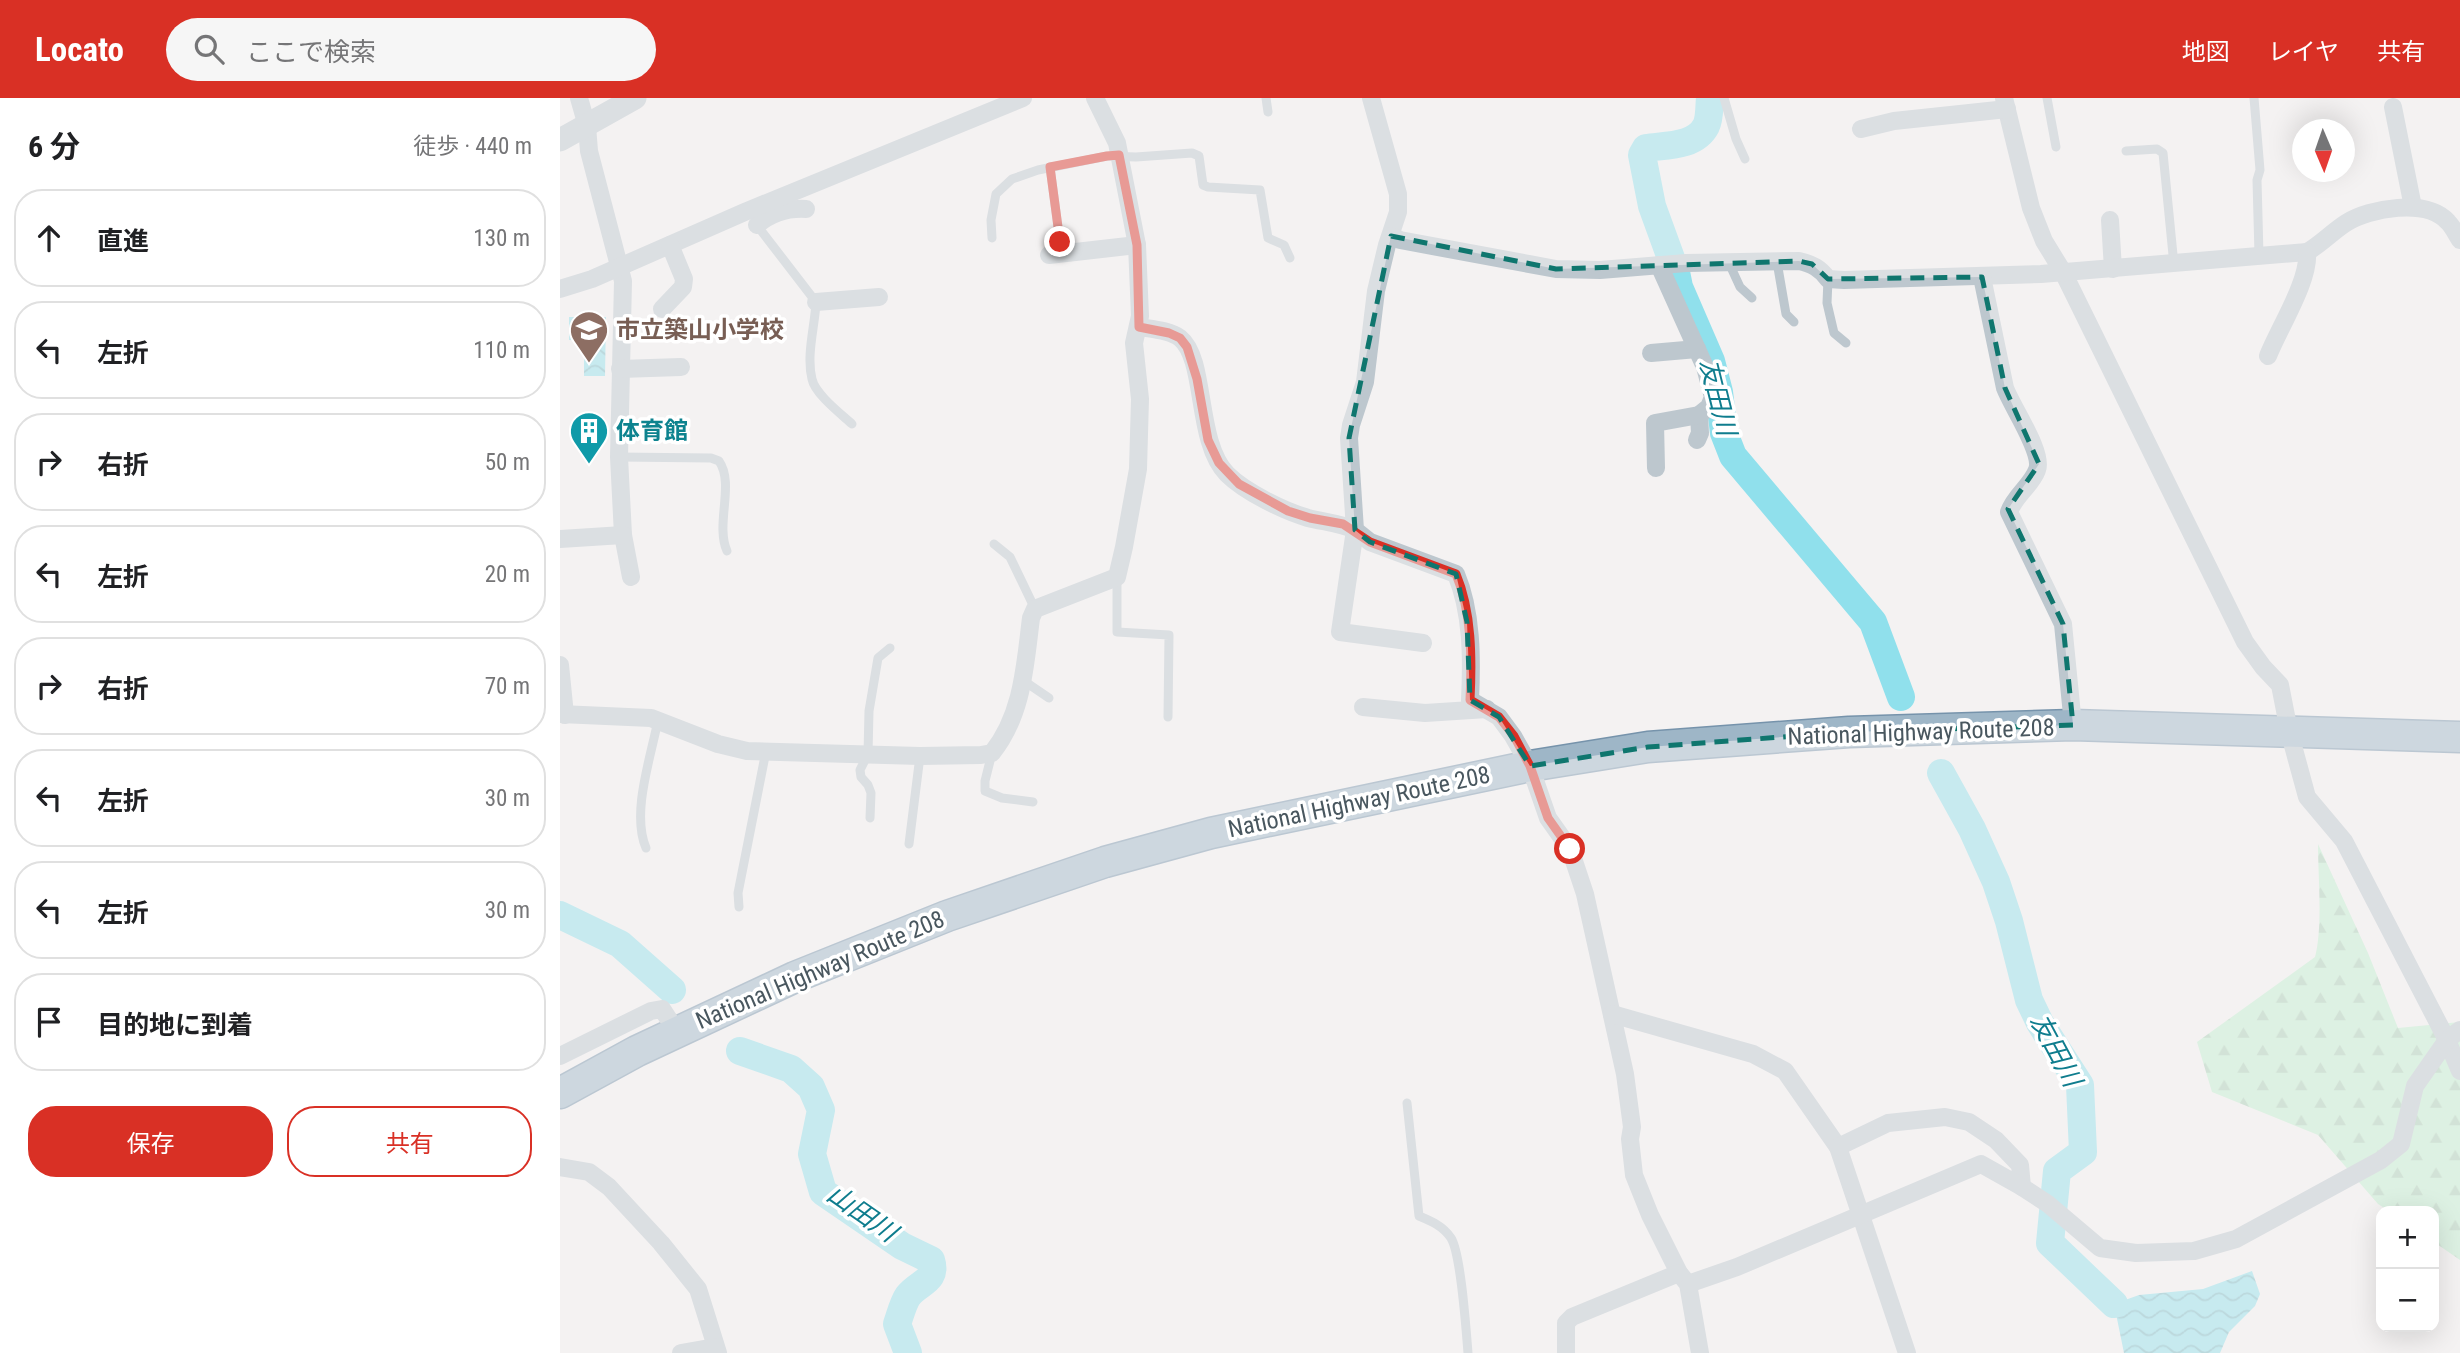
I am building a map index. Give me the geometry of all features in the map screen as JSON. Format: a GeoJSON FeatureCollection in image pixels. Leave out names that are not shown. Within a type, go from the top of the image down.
{"type":"FeatureCollection","features":[{"type":"Feature","properties":{"kind":"highway","name":"National Highway Route 208"},"geometry":{"type":"LineString","coordinates":[[560,1093],[637,1051],[795,976],[947,916],[1105,862],[1211,833],[1530,766],[1661,746],[1849,732],[2073,725],[2460,737]]}},
{"type":"Feature","properties":{"kind":"street"},"geometry":{"type":"LineString","coordinates":[[579,98],[587,126],[589,151],[623,281],[619,457],[623,536],[631,577]]}},
{"type":"Feature","properties":{"kind":"street"},"geometry":{"type":"LineString","coordinates":[[560,141],[635,98]]}},
{"type":"Feature","properties":{"kind":"street"},"geometry":{"type":"LineString","coordinates":[[560,289],[593,279],[670,244],[752,218],[1023,98]]}},
{"type":"Feature","properties":{"kind":"street"},"geometry":{"type":"LineString","coordinates":[[560,665],[562,714],[658,720],[718,744],[747,751],[920,756],[992,753],[1011,721],[1024,681],[1031,618],[1035,609],[1117,577],[1138,469],[1140,399],[1134,343],[1139,327],[1137,245],[1117,143],[1095,98]]}},
{"type":"Feature","properties":{"kind":"street"},"geometry":{"type":"LineString","coordinates":[[1371,98],[1398,194],[1398,212],[1376,291],[1365,382],[1349,438],[1355,530],[1340,632],[1423,643]]}},
{"type":"Feature","properties":{"kind":"street"},"geometry":{"type":"LineString","coordinates":[[1861,130],[1894,121],[2005,104],[2031,208],[2044,241],[2063,272],[2245,642],[2280,685],[2307,797],[2344,841],[2453,1035],[2460,1071]]}},
{"type":"Feature","properties":{"kind":"street"},"geometry":{"type":"LineString","coordinates":[[2393,107],[2413,207]]}},
{"type":"Feature","properties":{"kind":"street"},"geometry":{"type":"LineString","coordinates":[[1391,236],[1556,269],[1600,270],[1686,263],[1799,261],[1812,264],[1828,279],[1982,277],[2174,265],[2307,252],[2347,222],[2379,209],[2413,207],[2430,211],[2447,220],[2460,240]]}},
{"type":"Feature","properties":{"kind":"street"},"geometry":{"type":"LineString","coordinates":[[752,218],[764,219],[784,210],[806,209]]}},
{"type":"Feature","properties":{"kind":"street"},"geometry":{"type":"LineString","coordinates":[[2109,219],[2113,269]]}},
{"type":"Feature","properties":{"kind":"street"},"geometry":{"type":"LineString","coordinates":[[662,309],[684,287],[684,279],[670,244]]}},
{"type":"Feature","properties":{"kind":"street"},"geometry":{"type":"LineString","coordinates":[[1054,249],[1137,245]]}},
{"type":"Feature","properties":{"kind":"street"},"geometry":{"type":"LineString","coordinates":[[2269,356],[2296,295],[2308,262],[2307,252]]}},
{"type":"Feature","properties":{"kind":"street"},"geometry":{"type":"LineString","coordinates":[[1656,468],[1655,423],[1699,415],[1709,407],[1713,397],[1705,367],[1662,265]]}},
{"type":"Feature","properties":{"kind":"street"},"geometry":{"type":"LineString","coordinates":[[1982,277],[2005,388],[2037,453],[2039,464],[2036,473],[2011,505],[2009,512],[2063,624],[2073,725]]}},
{"type":"Feature","properties":{"kind":"street"},"geometry":{"type":"LineString","coordinates":[[816,302],[879,297]]}},
{"type":"Feature","properties":{"kind":"street"},"geometry":{"type":"LineString","coordinates":[[1139,327],[1169,333],[1180,338],[1187,347],[1197,379],[1208,440],[1219,463],[1239,484],[1288,511],[1343,524],[1370,542],[1456,574],[1461,586],[1467,622],[1472,668],[1470,700],[1499,717],[1514,736],[1530,766],[1548,818],[1570,849],[1585,894],[1625,1074],[1632,1127],[1630,1139],[1634,1175],[1650,1215],[1684,1279],[1700,1353]]}},
{"type":"Feature","properties":{"kind":"street"},"geometry":{"type":"LineString","coordinates":[[1651,352],[1697,349]]}},
{"type":"Feature","properties":{"kind":"street"},"geometry":{"type":"LineString","coordinates":[[620,369],[681,367]]}},
{"type":"Feature","properties":{"kind":"street"},"geometry":{"type":"LineString","coordinates":[[1697,440],[1700,433],[1699,415]]}},
{"type":"Feature","properties":{"kind":"street"},"geometry":{"type":"LineString","coordinates":[[560,539],[623,536]]}},
{"type":"Feature","properties":{"kind":"street"},"geometry":{"type":"LineString","coordinates":[[1363,708],[1425,713],[1487,709]]}},
{"type":"Feature","properties":{"kind":"street"},"geometry":{"type":"LineString","coordinates":[[560,1056],[651,1011],[662,1009],[677,1032]]}},
{"type":"Feature","properties":{"kind":"street"},"geometry":{"type":"LineString","coordinates":[[1612,1014],[1753,1054],[1785,1071],[1838,1147],[1907,1353]]}},
{"type":"Feature","properties":{"kind":"street"},"geometry":{"type":"LineString","coordinates":[[1566,1353],[1566,1323],[1572,1317],[1684,1279],[1737,1267],[1981,1164],[2022,1187],[2099,1248],[2136,1253],[2194,1251],[2236,1240],[2325,1192],[2401,1144],[2416,1086],[2453,1035]]}},
{"type":"Feature","properties":{"kind":"street"},"geometry":{"type":"LineString","coordinates":[[1838,1147],[1888,1123],[1945,1117],[1957,1119],[1969,1122],[1996,1140],[2020,1165],[2022,1187]]}},
{"type":"Feature","properties":{"kind":"street"},"geometry":{"type":"LineString","coordinates":[[560,1167],[589,1172],[609,1187],[661,1243],[698,1289],[716,1350],[681,1353]]}},
{"type":"Feature","properties":{"kind":"lane"},"geometry":{"type":"LineString","coordinates":[[1266,98],[1268,112]]}},
{"type":"Feature","properties":{"kind":"lane"},"geometry":{"type":"LineString","coordinates":[[1724,98],[1745,159]]}},
{"type":"Feature","properties":{"kind":"lane"},"geometry":{"type":"LineString","coordinates":[[2047,98],[2056,147]]}},
{"type":"Feature","properties":{"kind":"lane"},"geometry":{"type":"LineString","coordinates":[[2254,98],[2260,170],[2257,180],[2259,255]]}},
{"type":"Feature","properties":{"kind":"lane"},"geometry":{"type":"LineString","coordinates":[[2126,151],[2157,149],[2163,153],[2174,265]]}},
{"type":"Feature","properties":{"kind":"lane"},"geometry":{"type":"LineString","coordinates":[[992,238],[991,220],[996,194],[1012,179],[1050,167],[1107,156],[1192,153],[1199,156],[1203,185],[1260,190],[1268,237],[1284,245],[1290,258]]}},
{"type":"Feature","properties":{"kind":"lane"},"geometry":{"type":"LineString","coordinates":[[1050,167],[1054,249]]}},
{"type":"Feature","properties":{"kind":"lane"},"geometry":{"type":"LineString","coordinates":[[752,218],[816,302],[812,380],[818,391],[852,424]]}},
{"type":"Feature","properties":{"kind":"lane"},"geometry":{"type":"LineString","coordinates":[[1777,262],[1786,314],[1794,323]]}},
{"type":"Feature","properties":{"kind":"lane"},"geometry":{"type":"LineString","coordinates":[[1729,263],[1740,287],[1752,298]]}},
{"type":"Feature","properties":{"kind":"lane"},"geometry":{"type":"LineString","coordinates":[[1828,279],[1827,303],[1834,333],[1846,343]]}},
{"type":"Feature","properties":{"kind":"lane"},"geometry":{"type":"LineString","coordinates":[[619,457],[711,458],[719,461],[724,473],[721,532],[727,551]]}},
{"type":"Feature","properties":{"kind":"lane"},"geometry":{"type":"LineString","coordinates":[[994,544],[1010,557],[1035,609]]}},
{"type":"Feature","properties":{"kind":"lane"},"geometry":{"type":"LineString","coordinates":[[1117,577],[1117,632],[1169,635],[1168,718]]}},
{"type":"Feature","properties":{"kind":"lane"},"geometry":{"type":"LineString","coordinates":[[870,818],[871,793],[861,777],[860,770],[868,754],[869,711],[878,658],[890,648]]}},
{"type":"Feature","properties":{"kind":"lane"},"geometry":{"type":"LineString","coordinates":[[1024,681],[1049,698]]}},
{"type":"Feature","properties":{"kind":"lane"},"geometry":{"type":"LineString","coordinates":[[646,848],[641,836],[640,819],[658,720]]}},
{"type":"Feature","properties":{"kind":"lane"},"geometry":{"type":"LineString","coordinates":[[739,907],[738,892],[766,751]]}},
{"type":"Feature","properties":{"kind":"lane"},"geometry":{"type":"LineString","coordinates":[[992,753],[985,791],[1002,798],[1033,802]]}},
{"type":"Feature","properties":{"kind":"lane"},"geometry":{"type":"LineString","coordinates":[[909,844],[920,756]]}},
{"type":"Feature","properties":{"kind":"lane"},"geometry":{"type":"LineString","coordinates":[[1407,1103],[1419,1216],[1438,1224],[1452,1239],[1468,1353]]}},
{"type":"Feature","properties":{"kind":"highlighted area"},"geometry":{"type":"Polygon","coordinates":[[[1391,236],[1556,269],[1799,261],[1812,264],[1828,279],[1982,277],[2005,388],[2039,464],[2008,509],[2063,624],[2073,725],[1849,732],[1648,747],[1530,766],[1499,717],[1470,700],[1467,622],[1456,574],[1370,542],[1355,530],[1349,438],[1391,236]]]}},
{"type":"Feature","properties":{"kind":"green space"},"geometry":{"type":"Polygon","coordinates":[[[2318,844],[2368,953],[2398,1028],[2460,1022],[2460,1260],[2439,1245],[2439,1206],[2381,1206],[2318,1135],[2212,1092],[2197,1042],[2315,957],[2319,917],[2318,844]]]}},
{"type":"Feature","properties":{"kind":"water"},"geometry":{"type":"Polygon","coordinates":[[[569,317],[606,317],[605,376],[584,376],[584,341],[569,340],[569,317]]]}},
{"type":"Feature","properties":{"kind":"water"},"geometry":{"type":"Polygon","coordinates":[[[2252,1271],[2260,1294],[2255,1306],[2229,1332],[2220,1353],[2124,1353],[2114,1304],[2139,1295],[2203,1289],[2252,1271]]]}},
{"type":"Feature","properties":{"kind":"waterway","name":"友田川"},"geometry":{"type":"LineString","coordinates":[[1710,98],[1708,119],[1701,133],[1679,144],[1646,148],[1642,155],[1652,206],[1679,287],[1711,361],[1719,392],[1724,433],[1733,456],[1873,622],[1901,697]]}},
{"type":"Feature","properties":{"kind":"waterway","name":"友田川"},"geometry":{"type":"LineString","coordinates":[[1941,773],[1972,829],[1996,882],[2029,1000],[2040,1023],[2080,1085],[2083,1152],[2057,1171],[2050,1243],[2114,1304]]}},
{"type":"Feature","properties":{"kind":"waterway","name":"山田川"},"geometry":{"type":"LineString","coordinates":[[560,915],[620,944],[672,990]]}},
{"type":"Feature","properties":{"kind":"waterway","name":"山田川"},"geometry":{"type":"LineString","coordinates":[[740,1051],[791,1069],[811,1087],[821,1110],[812,1154],[823,1192],[902,1246],[931,1260],[932,1273],[908,1296],[897,1324],[908,1353]]}},
{"type":"Feature","properties":{"kind":"place","name":"市立築山小学校"},"geometry":{"type":"Point","coordinates":[589,364]}},
{"type":"Feature","properties":{"kind":"place","name":"体育館"},"geometry":{"type":"Point","coordinates":[589,465]}},
{"type":"Feature","properties":{"kind":"route"},"geometry":{"type":"LineString","coordinates":[[1060,242],[1050,167],[1119,155],[1137,245],[1139,327],[1169,333],[1180,338],[1187,347],[1197,379],[1208,440],[1219,463],[1239,484],[1288,511],[1343,524],[1370,542],[1456,574],[1461,586],[1467,622],[1472,668],[1470,700],[1499,717],[1514,736],[1530,766],[1548,818],[1570,849]]}}]}
